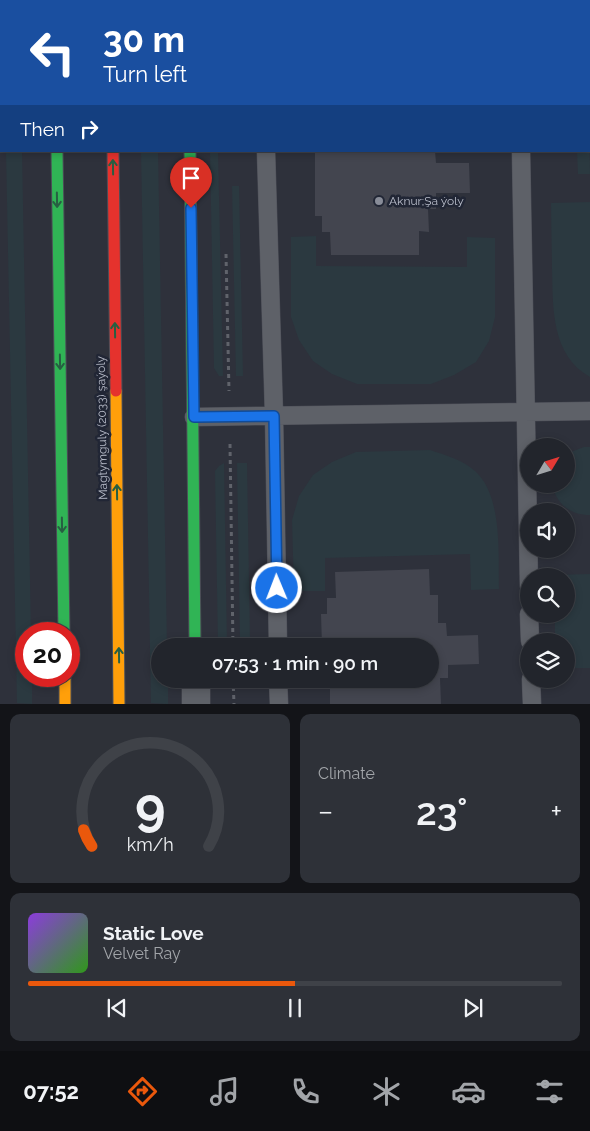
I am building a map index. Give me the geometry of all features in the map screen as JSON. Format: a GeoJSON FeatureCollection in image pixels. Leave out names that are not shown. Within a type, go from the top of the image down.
{"type":"FeatureCollection","features":[{"type":"Feature","properties":{"kind":"main road"},"geometry":{"type":"LineString","coordinates":[[57,152],[64,622]]}},
{"type":"Feature","properties":{"kind":"main road","name":"Magtymguly (2033) şaýoly"},"geometry":{"type":"LineString","coordinates":[[113,152],[119,704]]}},
{"type":"Feature","properties":{"kind":"main road"},"geometry":{"type":"LineString","coordinates":[[190,152],[195,638]]}},
{"type":"Feature","properties":{"kind":"main road"},"geometry":{"type":"LineString","coordinates":[[65,687],[65,704]]}},
{"type":"Feature","properties":{"kind":"street"},"geometry":{"type":"LineString","coordinates":[[196,688],[196,704]]}},
{"type":"Feature","properties":{"kind":"lane"},"geometry":{"type":"LineString","coordinates":[[266,152],[274,416],[278,638]]}},
{"type":"Feature","properties":{"kind":"lane"},"geometry":{"type":"LineString","coordinates":[[521,152],[524,412],[528,568]]}},
{"type":"Feature","properties":{"kind":"lane"},"geometry":{"type":"LineString","coordinates":[[194,417],[590,411]]}},
{"type":"Feature","properties":{"kind":"lane"},"geometry":{"type":"LineString","coordinates":[[278,688],[279,704]]}},
{"type":"Feature","properties":{"kind":"lane"},"geometry":{"type":"LineString","coordinates":[[531,688],[532,704]]}},
{"type":"Feature","properties":{"kind":"path"},"geometry":{"type":"LineString","coordinates":[[233,688],[234,704]]}},
{"type":"Feature","properties":{"kind":"shaded area"},"geometry":{"type":"Polygon","coordinates":[[[6,152],[22,152],[31,622],[15,622],[6,152]]]}},
{"type":"Feature","properties":{"kind":"shaded area"},"geometry":{"type":"Polygon","coordinates":[[[141,152],[158,152],[167,638],[151,638],[151,688],[168,688],[168,704],[151,703],[141,152]]]}},
{"type":"Feature","properties":{"kind":"shaded area"},"geometry":{"type":"Polygon","coordinates":[[[210,152],[218,152],[223,376],[219,376],[214,368],[210,152]]]}},
{"type":"Feature","properties":{"kind":"shaded area"},"geometry":{"type":"Polygon","coordinates":[[[577,152],[590,152],[590,174],[578,174],[577,152]]]}},
{"type":"Feature","properties":{"kind":"shaded area"},"geometry":{"type":"Polygon","coordinates":[[[232,186],[239,186],[243,376],[236,376],[232,186]]]}},
{"type":"Feature","properties":{"kind":"shaded area"},"geometry":{"type":"Polygon","coordinates":[[[590,202],[590,377],[577,368],[568,356],[561,343],[557,329],[553,299],[551,203],[590,202]]]}},
{"type":"Feature","properties":{"kind":"shaded area"},"geometry":{"type":"Polygon","coordinates":[[[316,236],[316,266],[467,267],[467,237],[495,238],[495,317],[489,341],[476,362],[454,375],[431,384],[357,384],[332,374],[313,361],[299,340],[291,317],[291,237],[316,236]]]}},
{"type":"Feature","properties":{"kind":"shaded area"},"geometry":{"type":"Polygon","coordinates":[[[590,447],[590,515],[575,512],[575,503],[561,503],[555,493],[575,493],[575,450],[590,447]]]}},
{"type":"Feature","properties":{"kind":"shaded area"},"geometry":{"type":"Polygon","coordinates":[[[430,450],[465,464],[475,471],[484,482],[495,510],[499,589],[471,590],[470,554],[325,558],[325,591],[294,591],[292,520],[299,496],[313,475],[332,462],[356,452],[430,450]]]}},
{"type":"Feature","properties":{"kind":"shaded area"},"geometry":{"type":"Polygon","coordinates":[[[224,463],[227,638],[218,638],[215,471],[224,463]]]}},
{"type":"Feature","properties":{"kind":"shaded area"},"geometry":{"type":"Polygon","coordinates":[[[237,463],[247,463],[250,638],[240,638],[237,463]]]}},
{"type":"Feature","properties":{"kind":"shaded area"},"geometry":{"type":"Polygon","coordinates":[[[575,574],[590,574],[590,668],[575,668],[575,633],[555,633],[555,623],[575,623],[575,574]]]}},
{"type":"Feature","properties":{"kind":"shaded area"},"geometry":{"type":"Polygon","coordinates":[[[17,687],[32,687],[32,704],[17,703],[17,687]]]}},
{"type":"Feature","properties":{"kind":"building","name":"Aknur;Şa ýoly"},"geometry":{"type":"Polygon","coordinates":[[[315,152],[435,152],[436,163],[469,163],[470,193],[436,193],[436,209],[428,209],[429,232],[419,231],[419,255],[331,255],[330,232],[322,232],[322,216],[315,216],[315,152]]]}},
{"type":"Feature","properties":{"kind":"building"},"geometry":{"type":"Polygon","coordinates":[[[429,569],[430,595],[438,595],[438,623],[446,623],[447,636],[478,635],[479,664],[448,665],[448,678],[440,678],[441,704],[330,704],[330,689],[323,688],[439,688],[439,638],[322,638],[321,614],[327,614],[327,598],[336,598],[335,572],[429,569]]]}},
{"type":"Feature","properties":{"kind":"traffic: fast"},"geometry":{"type":"LineString","coordinates":[[57,152],[64,622]]}},
{"type":"Feature","properties":{"kind":"traffic: fast"},"geometry":{"type":"LineString","coordinates":[[190,152],[195,638]]}},
{"type":"Feature","properties":{"kind":"traffic: slow"},"geometry":{"type":"LineString","coordinates":[[116,391],[119,704]]}},
{"type":"Feature","properties":{"kind":"traffic: slow"},"geometry":{"type":"LineString","coordinates":[[65,687],[65,704]]}},
{"type":"Feature","properties":{"kind":"traffic: jam"},"geometry":{"type":"LineString","coordinates":[[113,152],[116,391]]}},
{"type":"Feature","properties":{"kind":"place","name":"Aknur;Şa ýoly"},"geometry":{"type":"Point","coordinates":[379,201]}},
{"type":"Feature","properties":{"kind":"route"},"geometry":{"type":"LineString","coordinates":[[191,208],[194,417],[274,416],[277,588]]}}]}
